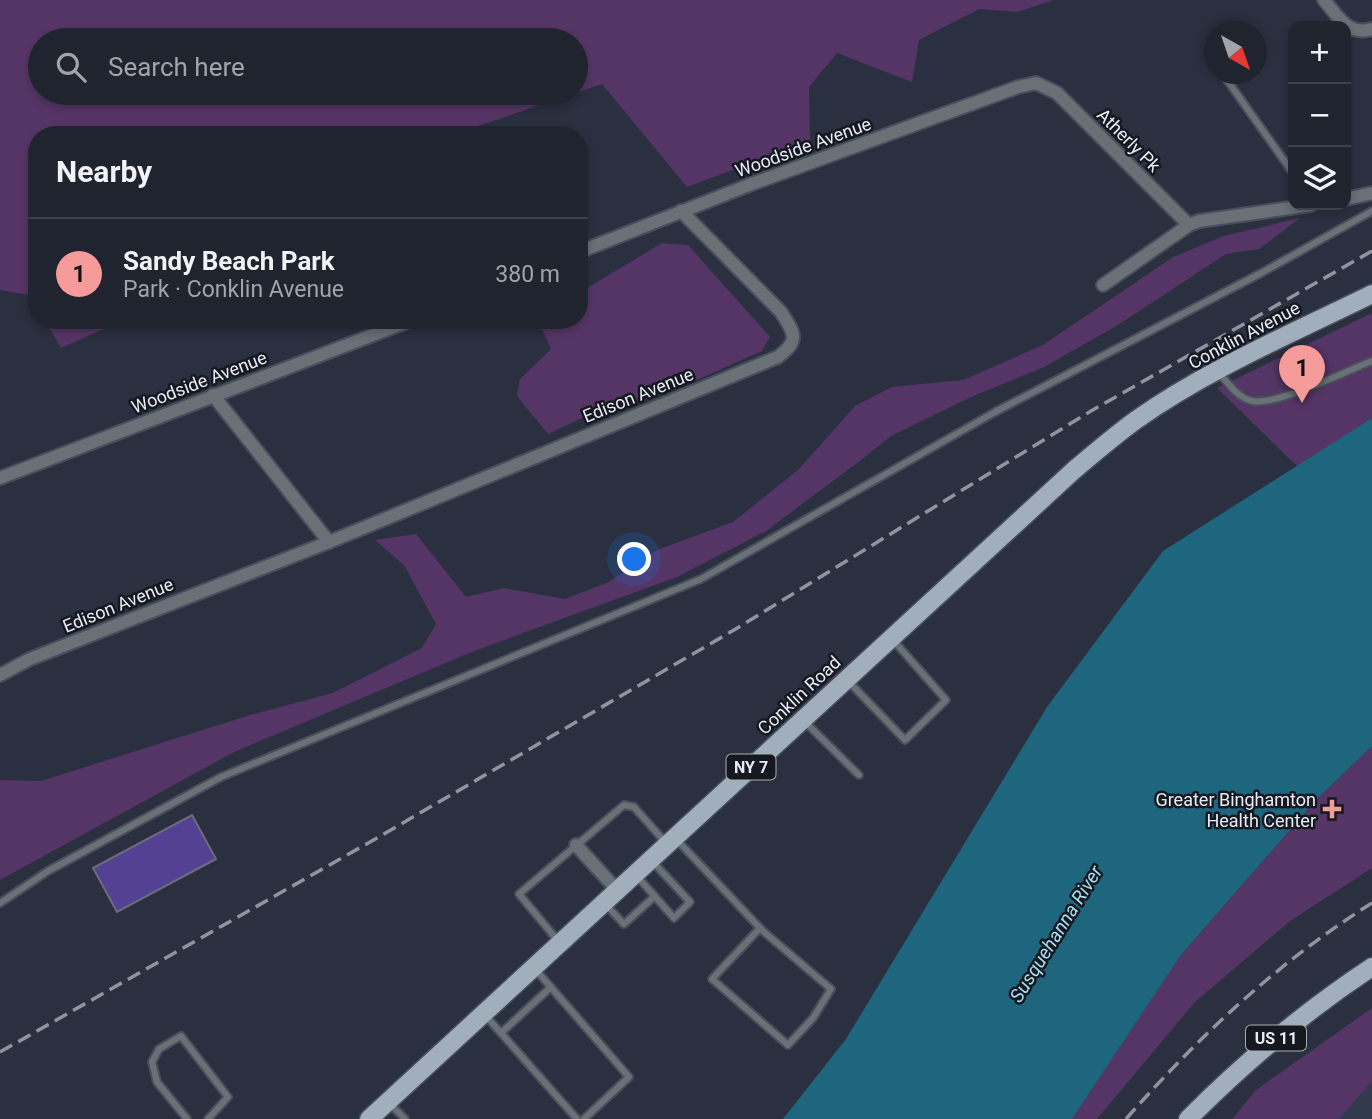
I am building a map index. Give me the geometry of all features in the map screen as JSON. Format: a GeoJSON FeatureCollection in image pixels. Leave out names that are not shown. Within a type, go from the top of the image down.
{"type":"FeatureCollection","features":[{"type":"Feature","properties":{"kind":"main road","name":"Conklin Avenue"},"geometry":{"type":"LineString","coordinates":[[1138,419],[1218,371],[1372,294]]}},
{"type":"Feature","properties":{"kind":"main road","name":"Conklin Road"},"geometry":{"type":"LineString","coordinates":[[369,1119],[1073,471],[1138,419]]}},
{"type":"Feature","properties":{"kind":"main road","name":"US 11"},"geometry":{"type":"LineString","coordinates":[[1188,1119],[1261,1051],[1318,1005],[1372,967]]}},
{"type":"Feature","properties":{"kind":"street"},"geometry":{"type":"LineString","coordinates":[[1324,0],[1346,25],[1356,31],[1372,29]]}},
{"type":"Feature","properties":{"kind":"street","name":"Woodside Avenue"},"geometry":{"type":"LineString","coordinates":[[588,248],[681,211],[1018,87],[1036,83],[1041,85]]}},
{"type":"Feature","properties":{"kind":"street","name":"Atherly Pk"},"geometry":{"type":"LineString","coordinates":[[1041,85],[1057,93],[1189,225]]}},
{"type":"Feature","properties":{"kind":"street"},"geometry":{"type":"LineString","coordinates":[[1351,198],[1372,193]]}},
{"type":"Feature","properties":{"kind":"street"},"geometry":{"type":"LineString","coordinates":[[1103,285],[1189,225],[1199,221],[1288,208]]}},
{"type":"Feature","properties":{"kind":"street","name":"Edison Avenue"},"geometry":{"type":"LineString","coordinates":[[0,675],[43,654],[329,542],[778,357],[792,346],[794,339],[781,312],[681,211]]}},
{"type":"Feature","properties":{"kind":"street","name":"Woodside Avenue"},"geometry":{"type":"LineString","coordinates":[[0,478],[388,329]]}},
{"type":"Feature","properties":{"kind":"street"},"geometry":{"type":"LineString","coordinates":[[213,395],[329,542]]}},
{"type":"Feature","properties":{"kind":"street"},"geometry":{"type":"LineString","coordinates":[[576,845],[610,897]]}},
{"type":"Feature","properties":{"kind":"lane"},"geometry":{"type":"LineString","coordinates":[[1230,84],[1288,166]]}},
{"type":"Feature","properties":{"kind":"lane"},"geometry":{"type":"LineString","coordinates":[[0,903],[48,871],[221,777],[701,579],[995,412],[1263,272],[1372,211]]}},
{"type":"Feature","properties":{"kind":"lane"},"geometry":{"type":"LineString","coordinates":[[1218,371],[1241,396],[1254,401],[1292,393],[1372,361]]}},
{"type":"Feature","properties":{"kind":"lane"},"geometry":{"type":"LineString","coordinates":[[847,679],[905,740],[946,700],[891,638]]}},
{"type":"Feature","properties":{"kind":"lane"},"geometry":{"type":"LineString","coordinates":[[803,720],[859,775]]}},
{"type":"Feature","properties":{"kind":"lane"},"geometry":{"type":"LineString","coordinates":[[560,943],[519,894],[624,805],[634,807],[760,928],[831,989],[813,1018],[788,1045],[712,979],[760,928]]}},
{"type":"Feature","properties":{"kind":"lane"},"geometry":{"type":"LineString","coordinates":[[635,874],[674,918],[690,902],[651,859]]}},
{"type":"Feature","properties":{"kind":"lane"},"geometry":{"type":"LineString","coordinates":[[610,897],[624,924],[655,897]]}},
{"type":"Feature","properties":{"kind":"lane"},"geometry":{"type":"LineString","coordinates":[[533,968],[629,1077],[584,1119]]}},
{"type":"Feature","properties":{"kind":"lane"},"geometry":{"type":"LineString","coordinates":[[501,1034],[551,987]]}},
{"type":"Feature","properties":{"kind":"lane"},"geometry":{"type":"LineString","coordinates":[[483,1013],[577,1119]]}},
{"type":"Feature","properties":{"kind":"lane"},"geometry":{"type":"LineString","coordinates":[[187,1119],[157,1082],[152,1062],[159,1049],[181,1036],[228,1097],[208,1119]]}},
{"type":"Feature","properties":{"kind":"lane"},"geometry":{"type":"LineString","coordinates":[[388,1101],[405,1119]]}},
{"type":"Feature","properties":{"kind":"shaded area"},"geometry":{"type":"Polygon","coordinates":[[[0,0],[1054,0],[1017,12],[979,9],[919,40],[912,82],[837,53],[809,87],[810,141],[687,187],[602,84],[588,89],[588,28],[28,28],[28,105],[540,105],[478,126],[28,126],[28,295],[0,290],[0,0]]]}},
{"type":"Feature","properties":{"kind":"shaded area"},"geometry":{"type":"Polygon","coordinates":[[[1300,218],[1259,249],[1226,254],[1118,325],[1044,367],[971,397],[891,436],[766,531],[677,577],[474,651],[234,752],[0,880],[0,780],[41,781],[250,715],[333,693],[422,648],[436,624],[404,565],[375,540],[416,534],[466,597],[504,588],[565,599],[609,582],[657,550],[733,522],[799,469],[855,406],[892,387],[963,380],[1043,345],[1173,257],[1224,236],[1300,218]]]}},
{"type":"Feature","properties":{"kind":"shaded area"},"geometry":{"type":"Polygon","coordinates":[[[662,243],[688,245],[770,337],[762,351],[692,382],[584,417],[548,434],[517,396],[520,379],[551,349],[542,329],[588,329],[588,288],[662,243]]]}},
{"type":"Feature","properties":{"kind":"shaded area"},"geometry":{"type":"Polygon","coordinates":[[[1372,313],[1372,418],[1297,466],[1217,388],[1372,313]]]}},
{"type":"Feature","properties":{"kind":"shaded area"},"geometry":{"type":"Polygon","coordinates":[[[50,329],[104,329],[61,348],[50,329]]]}},
{"type":"Feature","properties":{"kind":"shaded area","name":"Greater Binghamton Health Center"},"geometry":{"type":"Polygon","coordinates":[[[1372,746],[1372,868],[1290,921],[1195,1002],[1097,1119],[1072,1119],[1181,955],[1317,799],[1372,746]]]}},
{"type":"Feature","properties":{"kind":"shaded area"},"geometry":{"type":"Polygon","coordinates":[[[1372,1008],[1372,1081],[1339,1119],[1232,1119],[1256,1090],[1372,1008]]]}},
{"type":"Feature","properties":{"kind":"shaded area"},"geometry":{"type":"Polygon","coordinates":[[[1372,1050],[1372,1119],[1322,1119],[1372,1050]]]}},
{"type":"Feature","properties":{"kind":"water","name":"Susquehanna River"},"geometry":{"type":"Polygon","coordinates":[[[1372,418],[1372,746],[1317,799],[1181,955],[1072,1119],[783,1119],[846,1039],[1047,707],[1163,551],[1372,418]]]}},
{"type":"Feature","properties":{"kind":"building"},"geometry":{"type":"Polygon","coordinates":[[[192,815],[216,859],[117,912],[93,868],[192,815]]]}},
{"type":"Feature","properties":{"kind":"railway"},"geometry":{"type":"LineString","coordinates":[[0,1052],[377,838],[734,630],[1091,411],[1372,251]]}},
{"type":"Feature","properties":{"kind":"railway"},"geometry":{"type":"LineString","coordinates":[[1126,1119],[1182,1059],[1241,1002],[1304,950],[1372,903]]}},
{"type":"Feature","properties":{"kind":"place","name":"Sandy Beach Park"},"geometry":{"type":"Point","coordinates":[1302,403]}},
{"type":"Feature","properties":{"kind":"place","name":"Greater Binghamton Health Center"},"geometry":{"type":"Point","coordinates":[1332,809]}}]}
